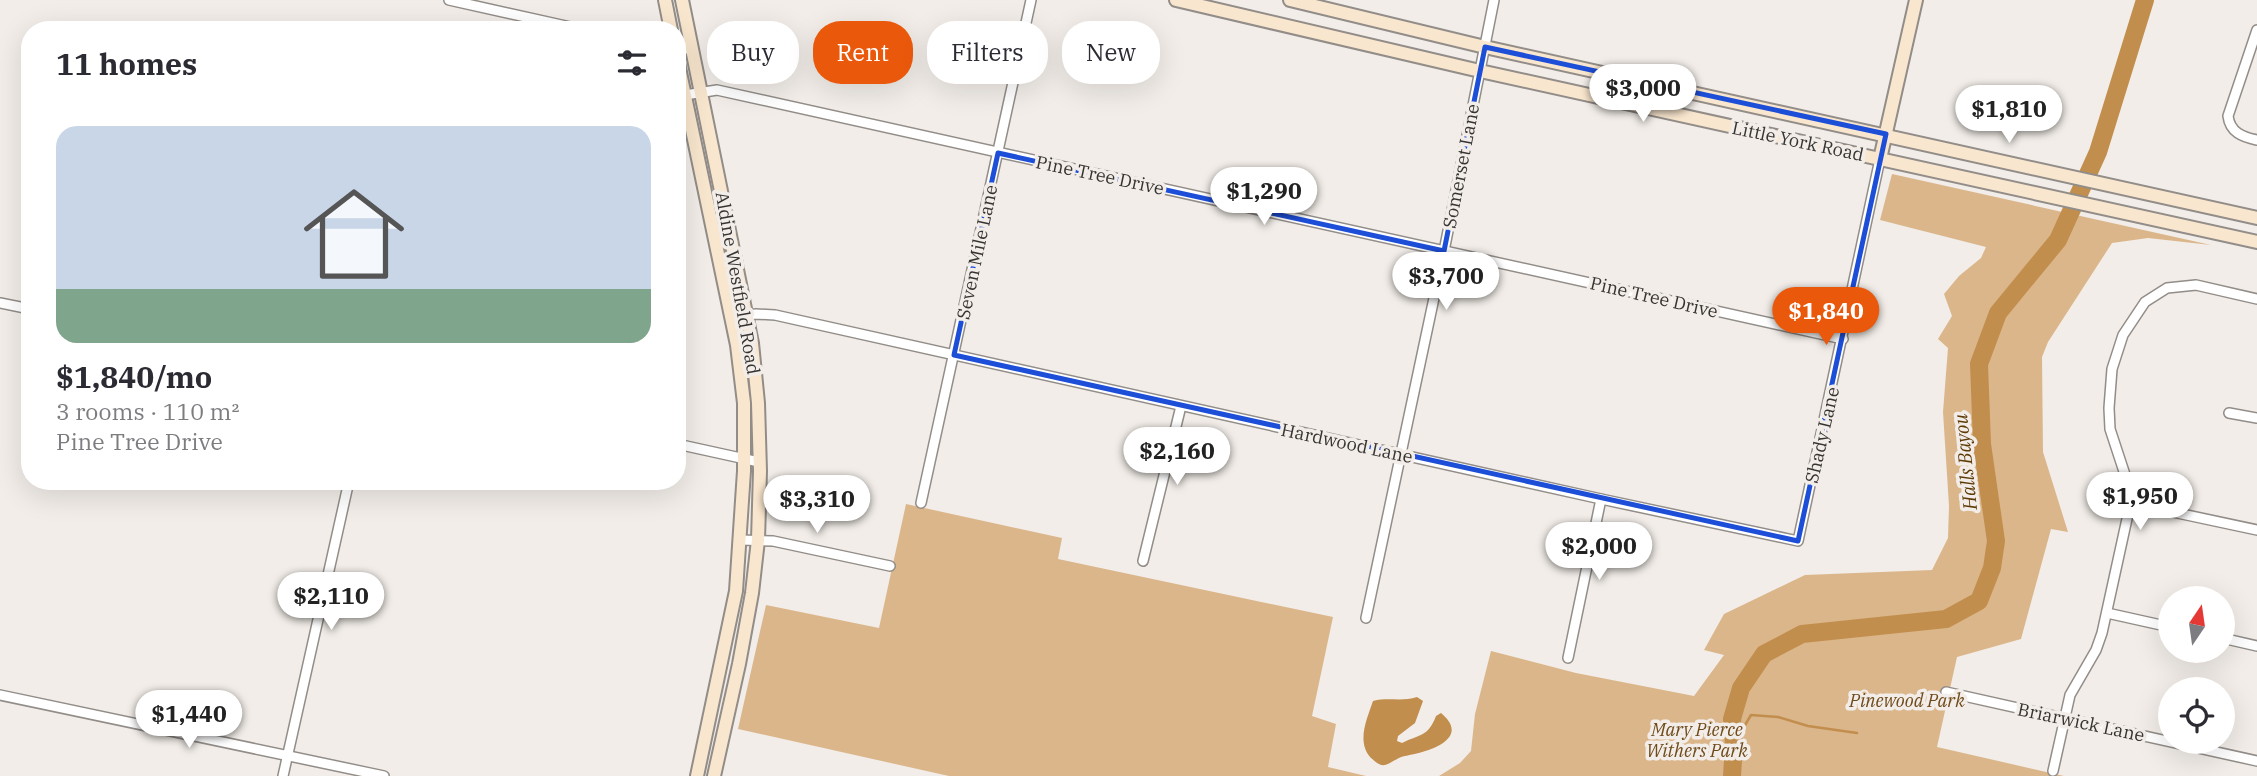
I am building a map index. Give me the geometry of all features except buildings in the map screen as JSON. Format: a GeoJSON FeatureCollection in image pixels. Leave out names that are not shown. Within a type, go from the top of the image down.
{"type":"FeatureCollection","features":[{"type":"Feature","properties":{"kind":"main road"},"geometry":{"type":"LineString","coordinates":[[665,0],[669,21]]}},
{"type":"Feature","properties":{"kind":"main road","name":"Aldine Westfield Road"},"geometry":{"type":"LineString","coordinates":[[681,0],[686,21]]}},
{"type":"Feature","properties":{"kind":"main road","name":"Little York Road"},"geometry":{"type":"LineString","coordinates":[[1176,0],[1480,71],[2257,242]]}},
{"type":"Feature","properties":{"kind":"main road","name":"Little York Road"},"geometry":{"type":"LineString","coordinates":[[1290,0],[1485,47],[2257,218]]}},
{"type":"Feature","properties":{"kind":"main road","name":"Shady Lane"},"geometry":{"type":"LineString","coordinates":[[1880,159],[1916,0]]}},
{"type":"Feature","properties":{"kind":"main road","name":"Aldine Westfield Road"},"geometry":{"type":"LineString","coordinates":[[686,22],[747,315],[758,403],[758,540],[752,593],[714,776]]}},
{"type":"Feature","properties":{"kind":"main road","name":"Aldine Westfield Road"},"geometry":{"type":"LineString","coordinates":[[686,100],[731,317],[744,403],[743,506],[735,599],[698,776]]}},
{"type":"Feature","properties":{"kind":"main road"},"geometry":{"type":"LineString","coordinates":[[743,506],[759,506]]}},
{"type":"Feature","properties":{"kind":"main road"},"geometry":{"type":"LineString","coordinates":[[724,660],[739,664]]}},
{"type":"Feature","properties":{"kind":"street"},"geometry":{"type":"LineString","coordinates":[[449,0],[544,21]]}},
{"type":"Feature","properties":{"kind":"street","name":"Seven Mile Lane"},"geometry":{"type":"LineString","coordinates":[[920,503],[1031,0]]}},
{"type":"Feature","properties":{"kind":"street","name":"Somerset Lane"},"geometry":{"type":"LineString","coordinates":[[1366,618],[1494,0]]}},
{"type":"Feature","properties":{"kind":"street"},"geometry":{"type":"LineString","coordinates":[[2255,140],[2236,133],[2229,125],[2228,116],[2257,30]]}},
{"type":"Feature","properties":{"kind":"street"},"geometry":{"type":"LineString","coordinates":[[686,49],[692,48]]}},
{"type":"Feature","properties":{"kind":"street","name":"Pine Tree Drive"},"geometry":{"type":"LineString","coordinates":[[686,95],[717,90],[1843,339]]}},
{"type":"Feature","properties":{"kind":"street","name":"Shady Lane"},"geometry":{"type":"LineString","coordinates":[[1798,541],[1880,159]]}},
{"type":"Feature","properties":{"kind":"street"},"geometry":{"type":"LineString","coordinates":[[2053,771],[2064,718],[2077,681],[2096,650],[2107,613],[2132,496],[2110,429],[2112,369],[2116,352],[2133,317],[2145,302],[2167,288],[2196,285],[2257,299]]}},
{"type":"Feature","properties":{"kind":"street"},"geometry":{"type":"LineString","coordinates":[[0,303],[21,307]]}},
{"type":"Feature","properties":{"kind":"street","name":"Hardwood Lane"},"geometry":{"type":"LineString","coordinates":[[731,317],[775,315],[1798,541]]}},
{"type":"Feature","properties":{"kind":"street"},"geometry":{"type":"LineString","coordinates":[[1143,561],[1181,406]]}},
{"type":"Feature","properties":{"kind":"street"},"geometry":{"type":"LineString","coordinates":[[2229,412],[2257,418]]}},
{"type":"Feature","properties":{"kind":"street"},"geometry":{"type":"LineString","coordinates":[[686,446],[759,462]]}},
{"type":"Feature","properties":{"kind":"street"},"geometry":{"type":"LineString","coordinates":[[283,776],[347,490]]}},
{"type":"Feature","properties":{"kind":"street"},"geometry":{"type":"LineString","coordinates":[[2132,496],[2168,511],[2257,530]]}},
{"type":"Feature","properties":{"kind":"street"},"geometry":{"type":"LineString","coordinates":[[1568,658],[1601,499]]}},
{"type":"Feature","properties":{"kind":"street"},"geometry":{"type":"LineString","coordinates":[[741,540],[773,541],[890,566]]}},
{"type":"Feature","properties":{"kind":"street"},"geometry":{"type":"LineString","coordinates":[[2107,613],[2158,624]]}},
{"type":"Feature","properties":{"kind":"street"},"geometry":{"type":"LineString","coordinates":[[2235,641],[2257,646]]}},
{"type":"Feature","properties":{"kind":"street","name":"Briarwick Lane"},"geometry":{"type":"LineString","coordinates":[[1946,692],[2257,761]]}},
{"type":"Feature","properties":{"kind":"street"},"geometry":{"type":"LineString","coordinates":[[0,695],[384,776]]}},
{"type":"Feature","properties":{"kind":"highlighted area"},"geometry":{"type":"Polygon","coordinates":[[[1485,47],[1886,134],[1798,541],[954,355],[998,153],[1444,251],[1485,47]]]}},
{"type":"Feature","properties":{"kind":"green space"},"geometry":{"type":"Polygon","coordinates":[[[1892,174],[2211,245],[2148,238],[2112,243],[2048,342],[2042,357],[2043,452],[2068,532],[2051,529],[2021,639],[1957,657],[1937,747],[2064,776],[1439,776],[1460,763],[1471,751],[1475,714],[1491,651],[1576,673],[1694,696],[1724,655],[1704,650],[1724,614],[1805,575],[1932,570],[1948,538],[1949,506],[1943,412],[1948,348],[1938,339],[1952,316],[1944,294],[1959,276],[1981,258],[1986,247],[1880,220],[1892,174]]]}},
{"type":"Feature","properties":{"kind":"green space"},"geometry":{"type":"Polygon","coordinates":[[[906,504],[1062,538],[1058,559],[1333,617],[1312,716],[1336,724],[1328,767],[1366,776],[949,776],[738,729],[766,605],[879,628],[906,504]]]}},
{"type":"Feature","properties":{"kind":"shaded area"},"geometry":{"type":"Polygon","coordinates":[[[1417,697],[1423,701],[1415,723],[1398,736],[1397,741],[1402,743],[1423,734],[1441,713],[1451,726],[1450,736],[1429,750],[1385,765],[1377,763],[1367,752],[1363,738],[1373,701],[1417,697]]]}},
{"type":"Feature","properties":{"kind":"waterway","name":"Halls Bayou"},"geometry":{"type":"LineString","coordinates":[[1732,776],[1732,719],[1741,688],[1764,654],[1802,634],[1946,619],[1979,601],[1992,568],[1996,541],[1982,444],[1979,364],[1998,313],[2058,240],[2098,152],[2145,0]]}},
{"type":"Feature","properties":{"kind":"waterway"},"geometry":{"type":"LineString","coordinates":[[1734,744],[1751,715],[1778,717],[1808,726],[1857,733]]}},
{"type":"Feature","properties":{"kind":"park label","name":"Pinewood Park"},"geometry":{"type":"Point","coordinates":[1907,700]}},
{"type":"Feature","properties":{"kind":"park label","name":"Mary Pierce Withers Park"},"geometry":{"type":"Point","coordinates":[1697,739]}}]}
